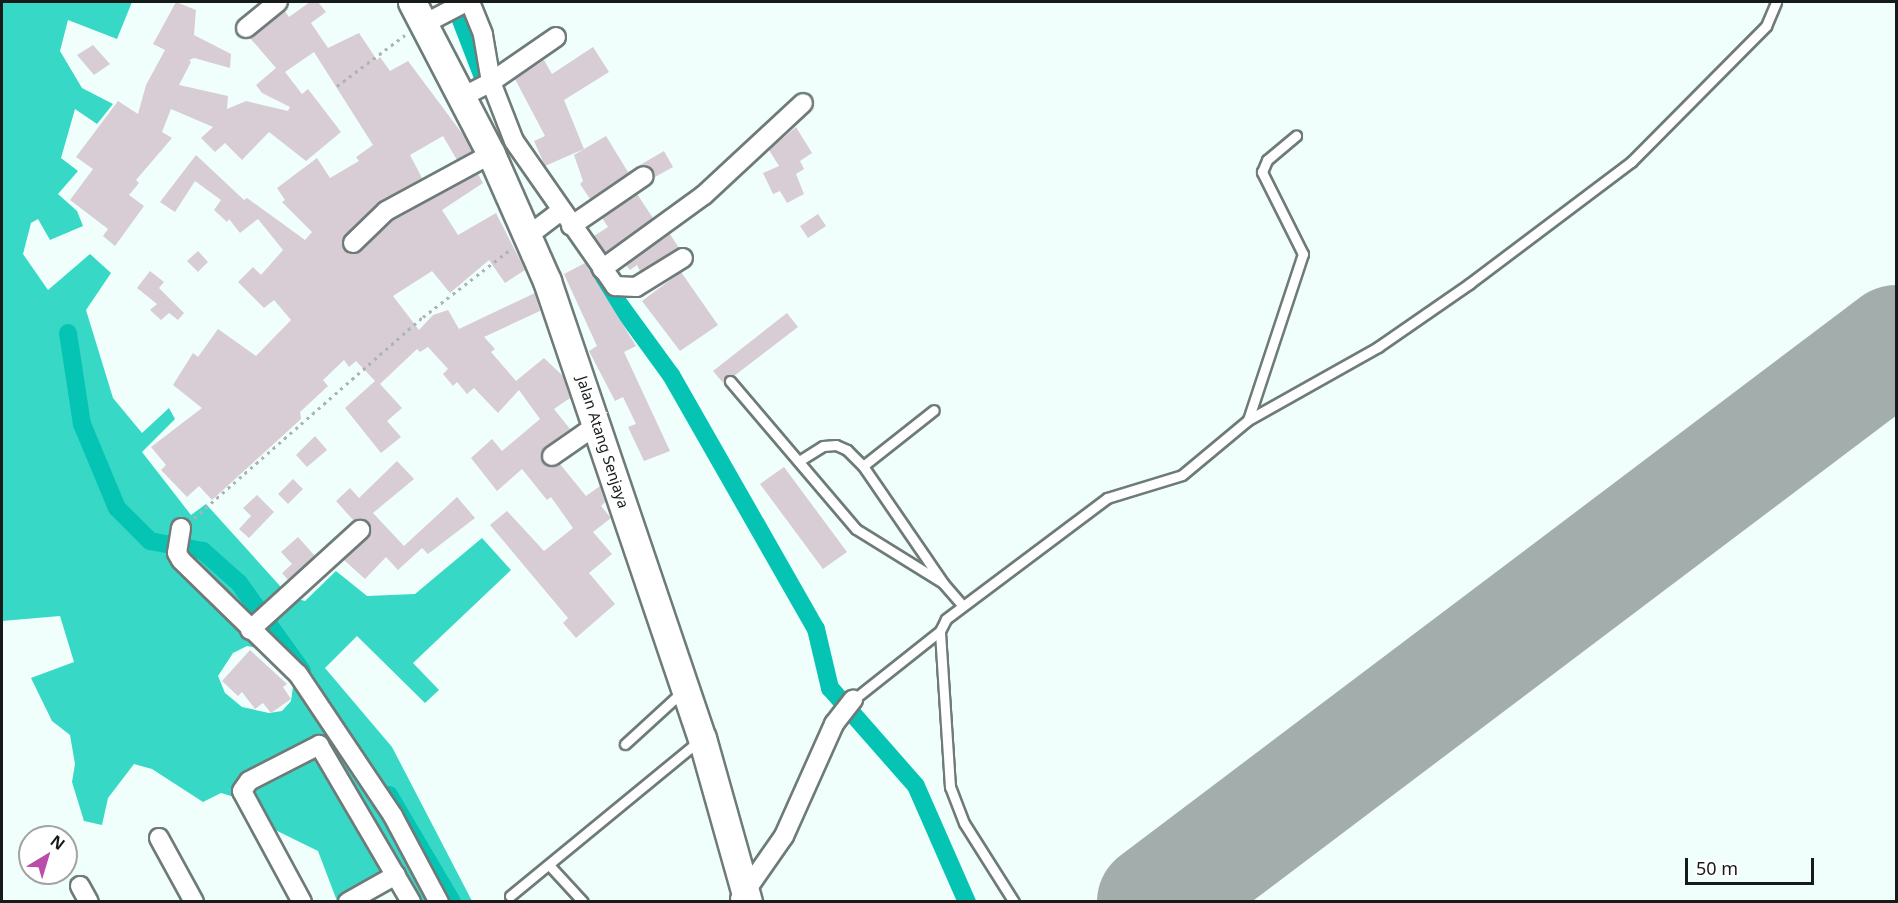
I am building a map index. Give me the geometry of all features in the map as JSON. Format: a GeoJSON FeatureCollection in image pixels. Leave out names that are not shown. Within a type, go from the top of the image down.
{"type":"FeatureCollection","features":[{"type":"Feature","properties":{"kind":"main road","name":"Jalan Atang Senjaya"},"geometry":{"type":"LineString","coordinates":[[426,15],[492,154],[537,229],[598,424],[702,738],[743,899]]}},
{"type":"Feature","properties":{"kind":"street"},"geometry":{"type":"LineString","coordinates":[[246,28],[278,2]]}},
{"type":"Feature","properties":{"kind":"street"},"geometry":{"type":"LineString","coordinates":[[426,15],[466,2],[483,35],[489,83],[514,141],[564,216],[615,286],[636,287],[683,258]]}},
{"type":"Feature","properties":{"kind":"street"},"geometry":{"type":"LineString","coordinates":[[465,96],[489,83],[556,37]]}},
{"type":"Feature","properties":{"kind":"street"},"geometry":{"type":"LineString","coordinates":[[602,269],[704,195],[803,103]]}},
{"type":"Feature","properties":{"kind":"street"},"geometry":{"type":"LineString","coordinates":[[353,243],[387,211],[492,154]]}},
{"type":"Feature","properties":{"kind":"street"},"geometry":{"type":"LineString","coordinates":[[537,229],[644,177]]}},
{"type":"Feature","properties":{"kind":"street"},"geometry":{"type":"LineString","coordinates":[[552,456],[598,424]]}},
{"type":"Feature","properties":{"kind":"street"},"geometry":{"type":"LineString","coordinates":[[181,528],[177,553],[299,676],[393,816],[439,902]]}},
{"type":"Feature","properties":{"kind":"street"},"geometry":{"type":"LineString","coordinates":[[252,627],[360,531]]}},
{"type":"Feature","properties":{"kind":"street"},"geometry":{"type":"LineString","coordinates":[[743,899],[784,836],[838,718],[853,700]]}},
{"type":"Feature","properties":{"kind":"street"},"geometry":{"type":"LineString","coordinates":[[302,902],[242,791],[249,781],[314,745],[324,748],[411,902]]}},
{"type":"Feature","properties":{"kind":"street"},"geometry":{"type":"LineString","coordinates":[[159,838],[194,902]]}},
{"type":"Feature","properties":{"kind":"street"},"geometry":{"type":"LineString","coordinates":[[348,902],[396,875]]}},
{"type":"Feature","properties":{"kind":"lane"},"geometry":{"type":"LineString","coordinates":[[853,700],[940,631],[946,619],[962,604],[1107,498],[1182,475],[1248,420],[1378,347],[1631,162],[1766,26],[1776,2]]}},
{"type":"Feature","properties":{"kind":"lane"},"geometry":{"type":"LineString","coordinates":[[1248,420],[1303,254],[1262,172],[1267,160],[1296,136]]}},
{"type":"Feature","properties":{"kind":"lane"},"geometry":{"type":"LineString","coordinates":[[730,381],[856,529],[943,583]]}},
{"type":"Feature","properties":{"kind":"lane"},"geometry":{"type":"LineString","coordinates":[[863,466],[934,410]]}},
{"type":"Feature","properties":{"kind":"lane"},"geometry":{"type":"LineString","coordinates":[[799,461],[823,446],[836,445],[863,466],[943,583],[962,604]]}},
{"type":"Feature","properties":{"kind":"lane"},"geometry":{"type":"LineString","coordinates":[[940,631],[950,786],[964,823],[1014,902]]}},
{"type":"Feature","properties":{"kind":"lane"},"geometry":{"type":"LineString","coordinates":[[626,744],[685,689]]}},
{"type":"Feature","properties":{"kind":"lane"},"geometry":{"type":"LineString","coordinates":[[510,896],[702,738]]}},
{"type":"Feature","properties":{"kind":"lane"},"geometry":{"type":"LineString","coordinates":[[549,865],[582,902]]}},
{"type":"Feature","properties":{"kind":"path"},"geometry":{"type":"LineString","coordinates":[[337,86],[426,15]]}},
{"type":"Feature","properties":{"kind":"path"},"geometry":{"type":"LineString","coordinates":[[181,528],[400,336],[537,229]]}},
{"type":"Feature","properties":{"kind":"green space"},"geometry":{"type":"Polygon","coordinates":[[[2,2],[132,2],[117,39],[68,20],[60,51],[82,88],[113,104],[97,124],[75,109],[61,158],[78,171],[58,194],[77,211],[83,226],[50,240],[38,219],[31,223],[23,254],[48,290],[90,254],[111,273],[86,310],[113,398],[142,433],[169,408],[175,419],[142,452],[191,515],[206,504],[290,597],[305,601],[336,571],[367,596],[415,594],[482,538],[511,570],[413,663],[439,690],[425,703],[357,636],[325,668],[392,747],[472,901],[423,901],[399,870],[350,901],[337,901],[318,851],[261,823],[260,805],[221,793],[203,802],[152,769],[134,764],[108,798],[102,825],[84,821],[72,782],[75,764],[70,735],[52,721],[31,678],[74,662],[60,616],[2,621],[2,2]],[[247,646],[233,653],[218,676],[225,693],[242,707],[269,713],[282,711],[291,701],[293,687],[287,669],[257,648],[247,646]]]}},
{"type":"Feature","properties":{"kind":"building"},"geometry":{"type":"Polygon","coordinates":[[[176,2],[196,10],[194,35],[231,54],[230,68],[194,58],[189,60],[191,62],[179,85],[228,96],[227,109],[246,101],[288,111],[290,107],[262,93],[256,85],[276,68],[250,38],[285,11],[289,17],[310,2],[318,2],[326,12],[311,23],[328,48],[359,33],[377,60],[380,57],[390,71],[408,61],[464,136],[472,151],[457,160],[443,136],[410,155],[422,178],[378,203],[345,235],[342,245],[349,254],[356,254],[393,220],[478,174],[483,183],[442,210],[458,235],[496,213],[525,270],[505,283],[489,260],[450,293],[432,271],[393,296],[419,330],[433,315],[448,310],[459,329],[535,293],[540,311],[484,337],[495,349],[491,352],[516,381],[544,358],[563,376],[570,398],[554,409],[570,429],[545,447],[541,458],[548,466],[560,464],[586,496],[600,486],[605,502],[601,506],[611,518],[593,532],[612,554],[589,573],[615,604],[576,638],[563,623],[568,618],[490,525],[507,511],[544,551],[573,528],[551,497],[547,500],[522,469],[497,491],[471,458],[492,439],[502,451],[540,419],[519,390],[498,413],[474,388],[467,394],[457,382],[453,386],[443,374],[448,369],[428,347],[420,352],[417,349],[380,384],[402,408],[387,421],[401,437],[381,453],[345,408],[375,381],[356,361],[349,367],[344,360],[323,380],[328,386],[300,412],[301,419],[212,500],[199,486],[187,497],[161,470],[166,465],[151,447],[202,408],[173,385],[193,353],[198,357],[218,329],[256,356],[291,320],[274,300],[264,308],[238,282],[253,267],[261,275],[283,250],[258,219],[240,233],[229,219],[227,222],[214,210],[221,200],[195,181],[175,212],[160,202],[196,155],[244,200],[247,198],[305,240],[312,232],[282,202],[285,200],[277,188],[317,158],[330,178],[359,161],[356,157],[373,145],[314,52],[285,72],[302,94],[308,89],[341,132],[306,161],[269,132],[242,160],[225,143],[215,152],[201,138],[213,127],[171,109],[162,132],[172,138],[136,180],[139,183],[129,195],[144,206],[115,246],[103,236],[108,229],[70,200],[93,169],[76,157],[118,101],[138,114],[146,85],[165,50],[153,44],[176,2]]]}},
{"type":"Feature","properties":{"kind":"building"},"geometry":{"type":"Polygon","coordinates":[[[93,45],[110,64],[94,75],[77,55],[93,45]]]}},
{"type":"Feature","properties":{"kind":"building"},"geometry":{"type":"Polygon","coordinates":[[[593,47],[609,72],[564,100],[584,149],[545,166],[534,141],[545,136],[515,79],[544,60],[552,74],[593,47]]]}},
{"type":"Feature","properties":{"kind":"building"},"geometry":{"type":"Polygon","coordinates":[[[796,127],[812,153],[800,161],[804,169],[796,174],[804,194],[787,203],[780,191],[773,194],[763,173],[779,166],[769,150],[796,127]]]}},
{"type":"Feature","properties":{"kind":"building"},"geometry":{"type":"Polygon","coordinates":[[[606,136],[628,172],[636,167],[590,199],[580,184],[583,181],[574,155],[606,136]]]}},
{"type":"Feature","properties":{"kind":"building"},"geometry":{"type":"Polygon","coordinates":[[[664,151],[673,167],[655,177],[649,166],[638,166],[664,151]]]}},
{"type":"Feature","properties":{"kind":"building"},"geometry":{"type":"Polygon","coordinates":[[[637,194],[653,218],[605,253],[594,236],[608,227],[602,218],[637,194]]]}},
{"type":"Feature","properties":{"kind":"building"},"geometry":{"type":"Polygon","coordinates":[[[818,214],[826,226],[808,238],[800,226],[818,214]]]}},
{"type":"Feature","properties":{"kind":"building"},"geometry":{"type":"Polygon","coordinates":[[[670,234],[679,248],[640,271],[637,265],[630,270],[626,265],[670,234]]]}},
{"type":"Feature","properties":{"kind":"building"},"geometry":{"type":"Polygon","coordinates":[[[198,251],[208,262],[198,272],[187,261],[198,251]]]}},
{"type":"Feature","properties":{"kind":"building"},"geometry":{"type":"Polygon","coordinates":[[[585,263],[636,346],[624,352],[670,451],[644,461],[628,427],[636,424],[623,397],[615,401],[589,351],[597,346],[564,274],[585,263]]]}},
{"type":"Feature","properties":{"kind":"building"},"geometry":{"type":"Polygon","coordinates":[[[150,271],[164,282],[159,288],[184,313],[178,320],[169,313],[161,320],[150,310],[157,304],[137,288],[150,271]]]}},
{"type":"Feature","properties":{"kind":"building"},"geometry":{"type":"Polygon","coordinates":[[[681,272],[718,325],[680,351],[642,301],[681,272]]]}},
{"type":"Feature","properties":{"kind":"building"},"geometry":{"type":"Polygon","coordinates":[[[787,313],[798,327],[734,376],[726,376],[724,384],[713,371],[787,313]]]}},
{"type":"Feature","properties":{"kind":"building"},"geometry":{"type":"Polygon","coordinates":[[[315,436],[327,450],[307,467],[296,455],[315,436]]]}},
{"type":"Feature","properties":{"kind":"building"},"geometry":{"type":"Polygon","coordinates":[[[397,461],[414,479],[373,513],[404,546],[457,497],[475,518],[428,554],[422,548],[398,570],[386,557],[365,579],[344,560],[368,538],[371,527],[364,520],[354,521],[336,501],[350,488],[359,498],[397,461]]]}},
{"type":"Feature","properties":{"kind":"building"},"geometry":{"type":"Polygon","coordinates":[[[784,467],[847,552],[823,569],[760,484],[784,467]]]}},
{"type":"Feature","properties":{"kind":"building"},"geometry":{"type":"Polygon","coordinates":[[[293,479],[303,489],[288,504],[278,494],[293,479]]]}},
{"type":"Feature","properties":{"kind":"building"},"geometry":{"type":"Polygon","coordinates":[[[257,495],[274,512],[249,538],[239,529],[251,516],[243,508],[257,495]]]}},
{"type":"Feature","properties":{"kind":"building"},"geometry":{"type":"Polygon","coordinates":[[[298,537],[315,556],[288,580],[282,573],[292,564],[281,552],[298,537]]]}},
{"type":"Feature","properties":{"kind":"building"},"geometry":{"type":"Polygon","coordinates":[[[250,650],[287,684],[283,687],[291,699],[271,713],[263,703],[255,709],[242,692],[238,696],[222,681],[250,650]]]}},
{"type":"Feature","properties":{"kind":"waterway"},"geometry":{"type":"LineString","coordinates":[[454,2],[486,85]]}},
{"type":"Feature","properties":{"kind":"waterway"},"geometry":{"type":"LineString","coordinates":[[598,275],[671,375],[816,629],[830,688],[916,786],[967,902]]}},
{"type":"Feature","properties":{"kind":"waterway"},"geometry":{"type":"LineString","coordinates":[[68,333],[82,424],[117,508],[150,541],[203,551],[239,583],[302,671]]}},
{"type":"Feature","properties":{"kind":"waterway"},"geometry":{"type":"LineString","coordinates":[[389,795],[452,902]]}},
{"type":"Feature","properties":{"kind":"runway"},"geometry":{"type":"LineString","coordinates":[[1155,902],[1896,343]]}}]}
